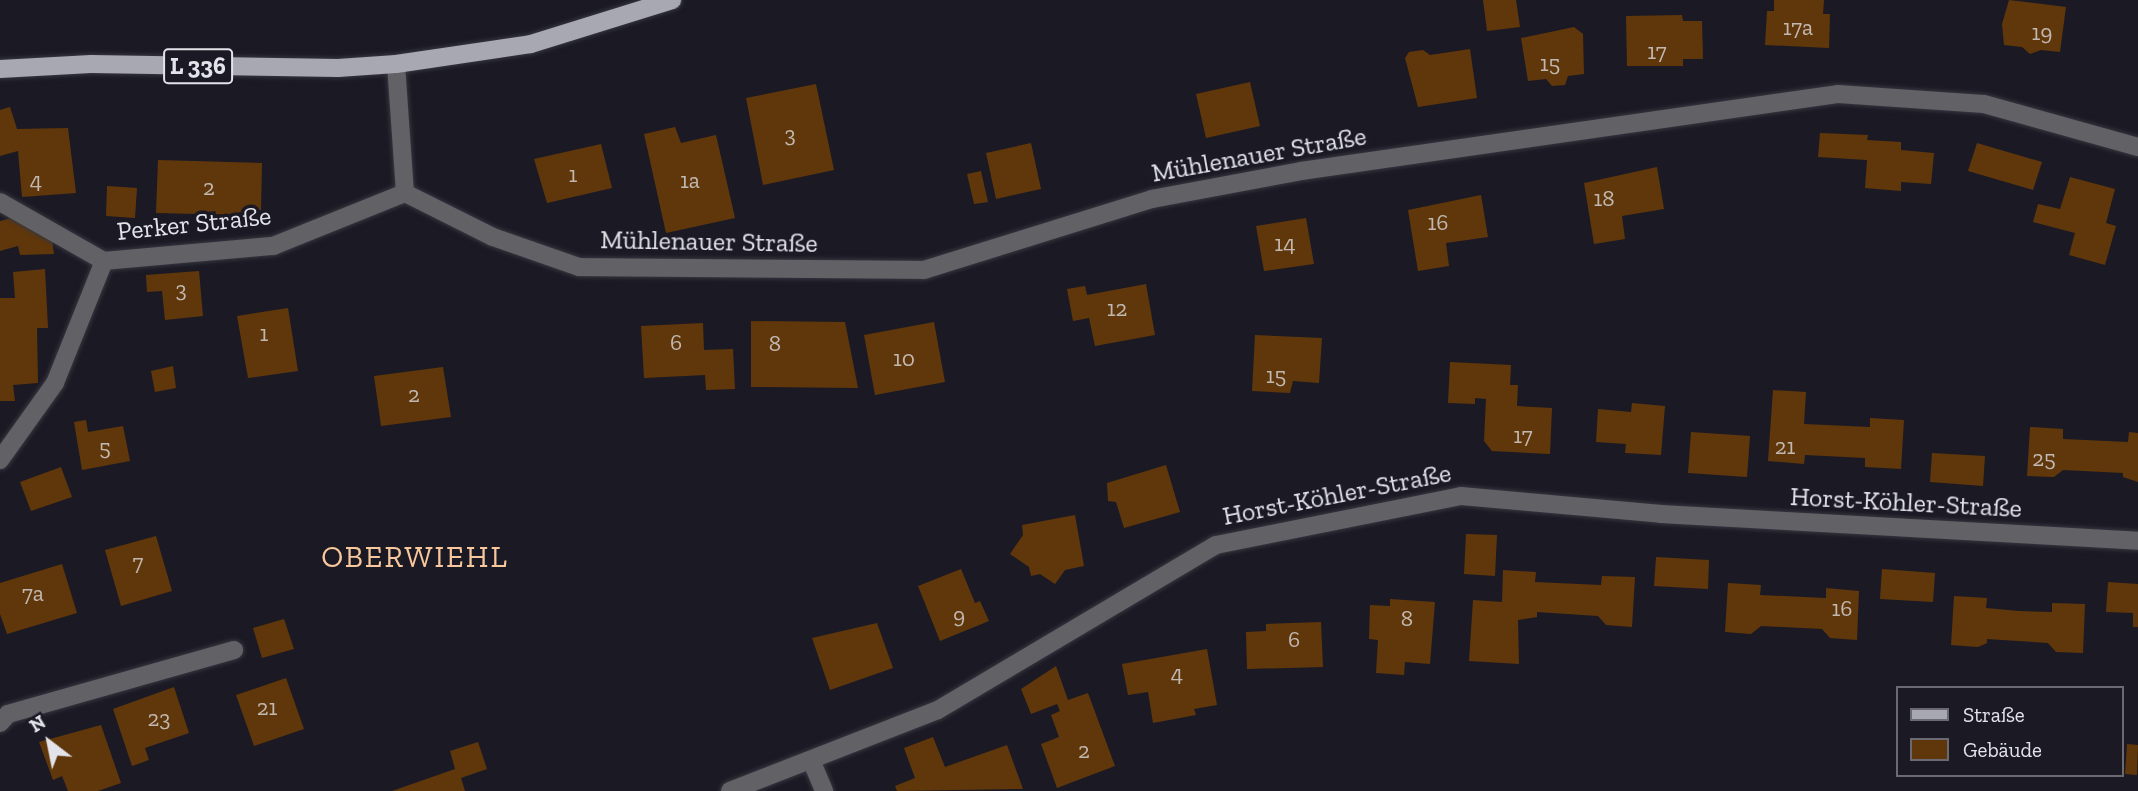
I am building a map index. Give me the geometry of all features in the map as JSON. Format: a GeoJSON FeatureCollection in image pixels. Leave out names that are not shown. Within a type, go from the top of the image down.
{"type":"FeatureCollection","features":[{"type":"Feature","properties":{"kind":"main road","name":"L 336"},"geometry":{"type":"LineString","coordinates":[[0,69],[91,64],[338,68],[396,64],[531,44],[672,0]]}},
{"type":"Feature","properties":{"kind":"street"},"geometry":{"type":"LineString","coordinates":[[396,64],[405,193]]}},
{"type":"Feature","properties":{"kind":"street","name":"Mühlenauer Straße"},"geometry":{"type":"LineString","coordinates":[[405,193],[493,237],[579,267],[924,270],[1152,199],[1314,169],[1838,94],[1984,104],[2138,147]]}},
{"type":"Feature","properties":{"kind":"street","name":"Perker Straße"},"geometry":{"type":"LineString","coordinates":[[0,202],[104,261],[273,246],[405,193]]}},
{"type":"Feature","properties":{"kind":"street","name":"Perker Straße"},"geometry":{"type":"LineString","coordinates":[[0,460],[55,383],[104,261]]}},
{"type":"Feature","properties":{"kind":"street","name":"Horst-Köhler-Straße"},"geometry":{"type":"LineString","coordinates":[[730,791],[938,710],[1216,545],[1461,496],[1661,514],[2138,541]]}},
{"type":"Feature","properties":{"kind":"street"},"geometry":{"type":"LineString","coordinates":[[0,723],[8,714],[234,650]]}},
{"type":"Feature","properties":{"kind":"street"},"geometry":{"type":"LineString","coordinates":[[811,760],[824,791]]}},
{"type":"Feature","properties":{"kind":"building"},"geometry":{"type":"Polygon","coordinates":[[[1483,0],[1516,0],[1520,27],[1487,31],[1483,0]]]}},
{"type":"Feature","properties":{"kind":"building"},"geometry":{"type":"Polygon","coordinates":[[[1774,0],[1824,0],[1823,14],[1830,14],[1829,48],[1765,45],[1767,11],[1774,11],[1774,0]]]}},
{"type":"Feature","properties":{"kind":"building"},"geometry":{"type":"Polygon","coordinates":[[[2009,0],[2066,7],[2060,52],[2041,50],[2030,54],[2022,47],[2004,45],[2002,24],[2009,0]]]}},
{"type":"Feature","properties":{"kind":"building"},"geometry":{"type":"Polygon","coordinates":[[[1682,15],[1683,21],[1702,21],[1703,59],[1683,59],[1683,66],[1627,66],[1626,16],[1682,15]]]}},
{"type":"Feature","properties":{"kind":"building"},"geometry":{"type":"Polygon","coordinates":[[[1574,27],[1583,34],[1584,74],[1568,76],[1565,85],[1552,86],[1546,79],[1528,81],[1521,38],[1574,27]]]}},
{"type":"Feature","properties":{"kind":"building"},"geometry":{"type":"Polygon","coordinates":[[[1470,49],[1477,98],[1418,107],[1405,58],[1409,52],[1423,50],[1430,55],[1470,49]]]}},
{"type":"Feature","properties":{"kind":"building"},"geometry":{"type":"Polygon","coordinates":[[[1250,82],[1260,126],[1206,138],[1196,94],[1250,82]]]}},
{"type":"Feature","properties":{"kind":"building"},"geometry":{"type":"Polygon","coordinates":[[[816,84],[834,170],[763,185],[746,98],[816,84]]]}},
{"type":"Feature","properties":{"kind":"building"},"geometry":{"type":"Polygon","coordinates":[[[10,107],[17,129],[68,128],[76,193],[22,197],[18,151],[0,156],[0,110],[10,107]]]}},
{"type":"Feature","properties":{"kind":"building"},"geometry":{"type":"Polygon","coordinates":[[[675,127],[681,143],[716,135],[735,218],[666,233],[644,134],[675,127]]]}},
{"type":"Feature","properties":{"kind":"building"},"geometry":{"type":"Polygon","coordinates":[[[1820,133],[1868,135],[1867,140],[1901,142],[1901,150],[1934,153],[1931,184],[1901,182],[1901,191],[1865,188],[1867,160],[1818,157],[1820,133]]]}},
{"type":"Feature","properties":{"kind":"building"},"geometry":{"type":"Polygon","coordinates":[[[1031,143],[1041,189],[996,199],[986,153],[1031,143]]]}},
{"type":"Feature","properties":{"kind":"building"},"geometry":{"type":"Polygon","coordinates":[[[1977,143],[2042,162],[2033,190],[1968,171],[1977,143]]]}},
{"type":"Feature","properties":{"kind":"building"},"geometry":{"type":"Polygon","coordinates":[[[601,144],[612,188],[547,203],[534,159],[601,144]]]}},
{"type":"Feature","properties":{"kind":"building"},"geometry":{"type":"Polygon","coordinates":[[[158,160],[262,163],[261,210],[240,215],[156,213],[158,160]]]}},
{"type":"Feature","properties":{"kind":"building"},"geometry":{"type":"Polygon","coordinates":[[[1657,167],[1664,209],[1622,216],[1625,239],[1594,244],[1584,183],[1657,167]]]}},
{"type":"Feature","properties":{"kind":"building"},"geometry":{"type":"Polygon","coordinates":[[[981,171],[988,202],[974,204],[967,174],[981,171]]]}},
{"type":"Feature","properties":{"kind":"building"},"geometry":{"type":"Polygon","coordinates":[[[2070,177],[2115,189],[2106,223],[2116,226],[2105,265],[2069,255],[2075,233],[2033,222],[2038,204],[2060,209],[2070,177]]]}},
{"type":"Feature","properties":{"kind":"building"},"geometry":{"type":"Polygon","coordinates":[[[107,186],[137,188],[135,218],[106,216],[107,186]]]}},
{"type":"Feature","properties":{"kind":"building"},"geometry":{"type":"Polygon","coordinates":[[[1481,195],[1488,237],[1446,243],[1449,266],[1418,271],[1408,210],[1481,195]]]}},
{"type":"Feature","properties":{"kind":"building"},"geometry":{"type":"Polygon","coordinates":[[[11,218],[52,240],[54,254],[20,255],[18,246],[0,251],[0,221],[11,218]]]}},
{"type":"Feature","properties":{"kind":"building"},"geometry":{"type":"Polygon","coordinates":[[[1306,218],[1314,264],[1264,271],[1256,226],[1306,218]]]}},
{"type":"Feature","properties":{"kind":"building"},"geometry":{"type":"Polygon","coordinates":[[[45,269],[48,328],[37,328],[38,383],[13,385],[15,401],[0,401],[0,298],[15,298],[13,272],[45,269]]]}},
{"type":"Feature","properties":{"kind":"building"},"geometry":{"type":"Polygon","coordinates":[[[199,271],[203,316],[165,320],[162,291],[147,292],[146,275],[199,271]]]}},
{"type":"Feature","properties":{"kind":"building"},"geometry":{"type":"Polygon","coordinates":[[[1146,284],[1155,335],[1095,346],[1089,318],[1073,321],[1067,289],[1085,286],[1087,295],[1146,284]]]}},
{"type":"Feature","properties":{"kind":"building"},"geometry":{"type":"Polygon","coordinates":[[[288,308],[298,371],[248,378],[237,316],[288,308]]]}},
{"type":"Feature","properties":{"kind":"building"},"geometry":{"type":"Polygon","coordinates":[[[751,321],[845,322],[858,388],[751,387],[751,321]]]}},
{"type":"Feature","properties":{"kind":"building"},"geometry":{"type":"Polygon","coordinates":[[[934,322],[945,382],[875,395],[864,335],[934,322]]]}},
{"type":"Feature","properties":{"kind":"building"},"geometry":{"type":"Polygon","coordinates":[[[703,323],[704,350],[733,349],[735,389],[706,390],[705,375],[644,378],[641,326],[703,323]]]}},
{"type":"Feature","properties":{"kind":"building"},"geometry":{"type":"Polygon","coordinates":[[[1255,335],[1322,338],[1319,383],[1293,381],[1290,393],[1252,391],[1255,335]]]}},
{"type":"Feature","properties":{"kind":"building"},"geometry":{"type":"Polygon","coordinates":[[[1450,362],[1511,365],[1510,385],[1518,385],[1517,406],[1552,408],[1550,454],[1492,451],[1484,441],[1486,399],[1475,398],[1475,404],[1448,403],[1450,362]]]}},
{"type":"Feature","properties":{"kind":"building"},"geometry":{"type":"Polygon","coordinates":[[[173,366],[176,388],[155,392],[151,371],[173,366]]]}},
{"type":"Feature","properties":{"kind":"building"},"geometry":{"type":"Polygon","coordinates":[[[443,367],[451,417],[381,426],[374,376],[443,367]]]}},
{"type":"Feature","properties":{"kind":"building"},"geometry":{"type":"Polygon","coordinates":[[[1773,390],[1806,392],[1804,424],[1870,427],[1870,418],[1904,420],[1901,469],[1865,467],[1865,458],[1805,455],[1804,464],[1768,461],[1773,390]]]}},
{"type":"Feature","properties":{"kind":"building"},"geometry":{"type":"Polygon","coordinates":[[[1632,403],[1665,406],[1661,455],[1625,453],[1626,444],[1596,442],[1598,409],[1631,412],[1632,403]]]}},
{"type":"Feature","properties":{"kind":"building"},"geometry":{"type":"Polygon","coordinates":[[[86,420],[88,432],[123,426],[130,461],[82,470],[74,422],[86,420]]]}},
{"type":"Feature","properties":{"kind":"building"},"geometry":{"type":"Polygon","coordinates":[[[2030,427],[2063,429],[2063,439],[2128,442],[2129,432],[2138,433],[2138,482],[2123,477],[2123,473],[2063,470],[2054,477],[2027,476],[2030,427]]]}},
{"type":"Feature","properties":{"kind":"building"},"geometry":{"type":"Polygon","coordinates":[[[1691,432],[1750,436],[1747,477],[1688,473],[1691,432]]]}},
{"type":"Feature","properties":{"kind":"building"},"geometry":{"type":"Polygon","coordinates":[[[1932,453],[1985,456],[1983,486],[1930,482],[1932,453]]]}},
{"type":"Feature","properties":{"kind":"building"},"geometry":{"type":"Polygon","coordinates":[[[1166,465],[1180,512],[1124,528],[1116,502],[1108,501],[1107,483],[1166,465]]]}},
{"type":"Feature","properties":{"kind":"building"},"geometry":{"type":"Polygon","coordinates":[[[61,467],[72,497],[31,511],[20,482],[61,467]]]}},
{"type":"Feature","properties":{"kind":"building"},"geometry":{"type":"Polygon","coordinates":[[[1075,515],[1084,566],[1065,570],[1055,584],[1040,574],[1031,576],[1029,567],[1010,554],[1023,535],[1022,525],[1075,515]]]}},
{"type":"Feature","properties":{"kind":"building"},"geometry":{"type":"Polygon","coordinates":[[[1466,534],[1497,535],[1495,576],[1464,574],[1466,534]]]}},
{"type":"Feature","properties":{"kind":"building"},"geometry":{"type":"Polygon","coordinates":[[[156,536],[172,591],[121,606],[105,550],[156,536]]]}},
{"type":"Feature","properties":{"kind":"building"},"geometry":{"type":"Polygon","coordinates":[[[1656,557],[1709,560],[1708,589],[1654,586],[1656,557]]]}},
{"type":"Feature","properties":{"kind":"building"},"geometry":{"type":"Polygon","coordinates":[[[62,564],[77,613],[7,634],[0,614],[0,583],[62,564]]]}},
{"type":"Feature","properties":{"kind":"building"},"geometry":{"type":"Polygon","coordinates":[[[961,569],[975,603],[980,601],[989,621],[940,641],[918,586],[961,569]]]}},
{"type":"Feature","properties":{"kind":"building"},"geometry":{"type":"Polygon","coordinates":[[[1882,569],[1935,573],[1933,602],[1880,599],[1882,569]]]}},
{"type":"Feature","properties":{"kind":"building"},"geometry":{"type":"Polygon","coordinates":[[[1503,570],[1536,572],[1535,582],[1601,585],[1602,576],[1635,577],[1632,627],[1606,625],[1598,616],[1537,612],[1537,617],[1518,620],[1519,664],[1469,661],[1473,600],[1502,602],[1503,570]]]}},
{"type":"Feature","properties":{"kind":"building"},"geometry":{"type":"Polygon","coordinates":[[[2108,582],[2138,584],[2138,627],[2133,627],[2133,613],[2106,612],[2108,582]]]}},
{"type":"Feature","properties":{"kind":"building"},"geometry":{"type":"Polygon","coordinates":[[[1728,583],[1761,585],[1760,595],[1826,598],[1826,588],[1859,591],[1857,640],[1830,638],[1822,629],[1761,626],[1751,634],[1725,632],[1728,583]]]}},
{"type":"Feature","properties":{"kind":"building"},"geometry":{"type":"Polygon","coordinates":[[[1954,596],[1987,598],[1986,608],[2019,611],[2052,612],[2052,603],[2085,604],[2083,653],[2056,652],[2048,643],[1987,639],[1987,643],[1978,647],[1951,645],[1954,596]]]}},
{"type":"Feature","properties":{"kind":"building"},"geometry":{"type":"Polygon","coordinates":[[[1390,599],[1435,602],[1430,664],[1405,662],[1404,675],[1376,673],[1378,640],[1369,639],[1370,605],[1390,606],[1390,599]]]}},
{"type":"Feature","properties":{"kind":"building"},"geometry":{"type":"Polygon","coordinates":[[[284,619],[294,649],[262,658],[253,628],[284,619]]]}},
{"type":"Feature","properties":{"kind":"building"},"geometry":{"type":"Polygon","coordinates":[[[1321,622],[1323,667],[1247,669],[1246,632],[1266,631],[1266,624],[1321,622]]]}},
{"type":"Feature","properties":{"kind":"building"},"geometry":{"type":"Polygon","coordinates":[[[877,623],[893,668],[830,690],[812,638],[877,623]]]}},
{"type":"Feature","properties":{"kind":"building"},"geometry":{"type":"Polygon","coordinates":[[[1207,649],[1217,705],[1194,709],[1196,715],[1153,723],[1148,692],[1128,695],[1122,664],[1207,649]]]}},
{"type":"Feature","properties":{"kind":"building"},"geometry":{"type":"Polygon","coordinates":[[[1056,666],[1068,700],[1088,693],[1115,766],[1057,788],[1041,744],[1059,737],[1051,715],[1060,711],[1057,704],[1031,714],[1021,689],[1056,666]]]}},
{"type":"Feature","properties":{"kind":"building"},"geometry":{"type":"Polygon","coordinates":[[[286,678],[304,729],[254,746],[236,695],[286,678]]]}},
{"type":"Feature","properties":{"kind":"building"},"geometry":{"type":"Polygon","coordinates":[[[174,687],[189,733],[145,748],[149,760],[132,766],[113,709],[174,687]]]}},
{"type":"Feature","properties":{"kind":"building"},"geometry":{"type":"Polygon","coordinates":[[[101,725],[121,783],[98,791],[68,791],[62,776],[53,780],[39,742],[101,725]]]}},
{"type":"Feature","properties":{"kind":"building"},"geometry":{"type":"Polygon","coordinates":[[[933,737],[945,767],[1007,745],[1023,789],[897,791],[895,786],[915,778],[904,748],[933,737]]]}},
{"type":"Feature","properties":{"kind":"building"},"geometry":{"type":"Polygon","coordinates":[[[478,742],[487,769],[461,778],[465,791],[392,791],[455,769],[450,751],[478,742]]]}},
{"type":"Feature","properties":{"kind":"building"},"geometry":{"type":"Polygon","coordinates":[[[2127,744],[2138,745],[2137,775],[2125,774],[2127,744]]]}},
{"type":"Feature","properties":{"kind":"district","name":"OBERWIEHL"},"geometry":{"type":"Point","coordinates":[415,557]}}]}
